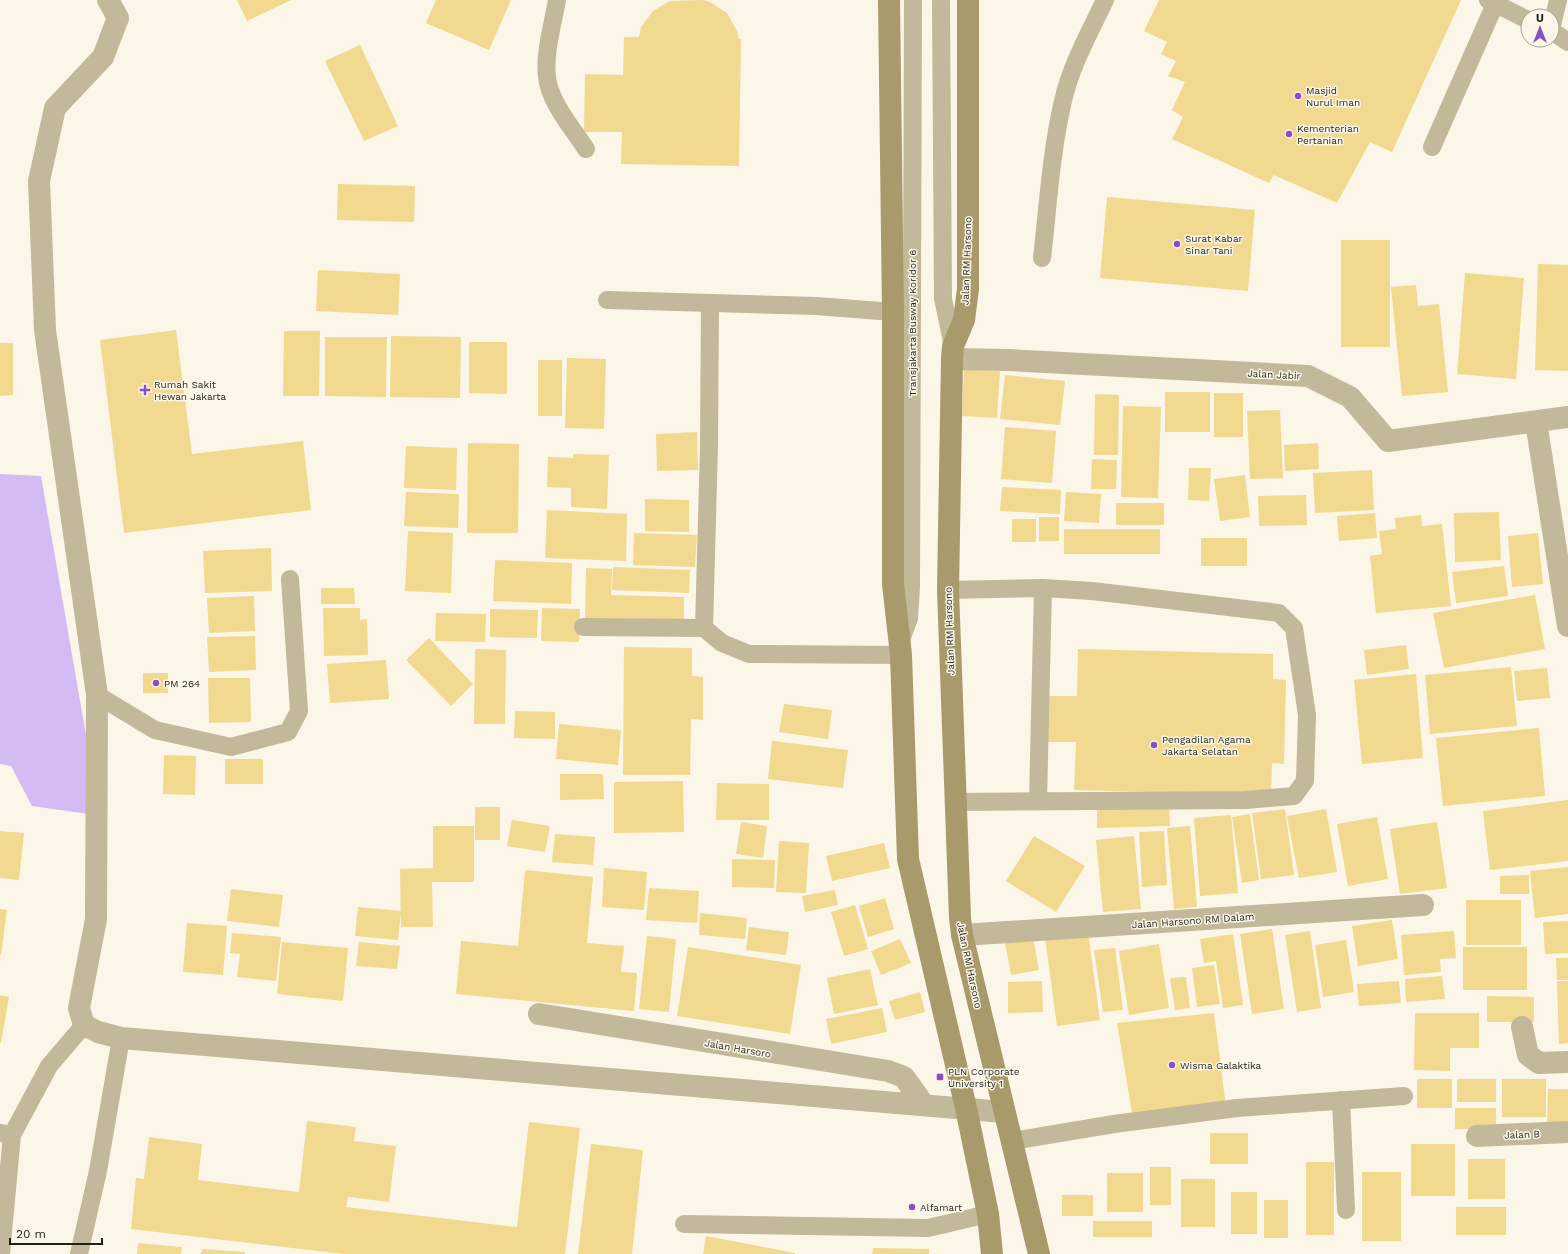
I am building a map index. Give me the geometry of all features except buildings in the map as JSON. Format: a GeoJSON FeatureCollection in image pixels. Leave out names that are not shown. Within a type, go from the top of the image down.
{"type":"FeatureCollection","features":[{"type":"Feature","properties":{"kind":"main road"},"geometry":{"type":"LineString","coordinates":[[889,0],[893,312],[893,584],[900,650],[908,859],[966,1108],[988,1214],[992,1254]]}},
{"type":"Feature","properties":{"kind":"main road","name":"Jalan RM Harsono"},"geometry":{"type":"LineString","coordinates":[[968,0],[968,289],[964,320],[953,353],[948,590],[955,802],[962,935],[1039,1254]]}},
{"type":"Feature","properties":{"kind":"street"},"geometry":{"type":"LineString","coordinates":[[108,0],[118,18],[103,58],[56,108],[39,182],[45,330],[97,695],[96,919],[79,1008],[84,1025],[98,1032],[121,1038],[1004,1112]]}},
{"type":"Feature","properties":{"kind":"street","name":"Jalan Jabir"},"geometry":{"type":"LineString","coordinates":[[953,353],[1008,360],[1308,376],[1350,397],[1388,441],[1568,417]]}},
{"type":"Feature","properties":{"kind":"street"},"geometry":{"type":"LineString","coordinates":[[1536,422],[1568,626]]}},
{"type":"Feature","properties":{"kind":"street","name":"Jalan Harsono RM Dalam"},"geometry":{"type":"LineString","coordinates":[[962,935],[1423,905]]}},
{"type":"Feature","properties":{"kind":"street","name":"Jalan Harsoro"},"geometry":{"type":"LineString","coordinates":[[539,1014],[888,1071],[904,1077],[924,1105]]}},
{"type":"Feature","properties":{"kind":"street"},"geometry":{"type":"LineString","coordinates":[[1522,1027],[1528,1056],[1539,1063],[1568,1062]]}},
{"type":"Feature","properties":{"kind":"street","name":"Jalan B"},"geometry":{"type":"LineString","coordinates":[[1477,1136],[1568,1132]]}},
{"type":"Feature","properties":{"kind":"lane"},"geometry":{"type":"LineString","coordinates":[[557,0],[548,56],[547,77],[552,96],[586,150]]}},
{"type":"Feature","properties":{"kind":"lane","name":"Transjakarta Busway Koridor 6"},"geometry":{"type":"LineString","coordinates":[[900,650],[909,618],[911,588],[913,0]]}},
{"type":"Feature","properties":{"kind":"lane"},"geometry":{"type":"LineString","coordinates":[[941,0],[943,299],[953,353]]}},
{"type":"Feature","properties":{"kind":"lane"},"geometry":{"type":"LineString","coordinates":[[1042,258],[1053,161],[1063,100],[1075,64],[1105,0]]}},
{"type":"Feature","properties":{"kind":"lane"},"geometry":{"type":"LineString","coordinates":[[1432,147],[1492,2],[1520,16]]}},
{"type":"Feature","properties":{"kind":"lane"},"geometry":{"type":"LineString","coordinates":[[607,300],[816,306],[893,312]]}},
{"type":"Feature","properties":{"kind":"lane"},"geometry":{"type":"LineString","coordinates":[[704,628],[709,446],[710,303]]}},
{"type":"Feature","properties":{"kind":"lane"},"geometry":{"type":"LineString","coordinates":[[97,695],[155,730],[231,747],[288,732],[298,711],[290,579]]}},
{"type":"Feature","properties":{"kind":"lane"},"geometry":{"type":"LineString","coordinates":[[948,590],[1043,588],[1092,591],[1279,613],[1294,628],[1307,714],[1305,781],[1294,796],[1246,800],[955,802]]}},
{"type":"Feature","properties":{"kind":"lane"},"geometry":{"type":"LineString","coordinates":[[1038,801],[1043,588]]}},
{"type":"Feature","properties":{"kind":"lane"},"geometry":{"type":"LineString","coordinates":[[583,627],[704,628],[722,643],[749,654],[900,650]]}},
{"type":"Feature","properties":{"kind":"lane"},"geometry":{"type":"LineString","coordinates":[[1,1254],[6,1134],[49,1066],[84,1025]]}},
{"type":"Feature","properties":{"kind":"lane"},"geometry":{"type":"LineString","coordinates":[[79,1254],[98,1171],[121,1038]]}},
{"type":"Feature","properties":{"kind":"lane"},"geometry":{"type":"LineString","coordinates":[[1012,1141],[1114,1124],[1237,1108],[1404,1096]]}},
{"type":"Feature","properties":{"kind":"lane"},"geometry":{"type":"LineString","coordinates":[[1341,1100],[1346,1210]]}},
{"type":"Feature","properties":{"kind":"lane"},"geometry":{"type":"LineString","coordinates":[[684,1224],[928,1228],[988,1214]]}},
{"type":"Feature","properties":{"kind":"shaded area"},"geometry":{"type":"Polygon","coordinates":[[[0,474],[41,476],[86,735],[96,815],[32,806],[11,766],[0,764],[0,474]]]}},
{"type":"Feature","properties":{"kind":"place","name":"Masjid Nurul Iman"},"geometry":{"type":"Point","coordinates":[1298,96]}},
{"type":"Feature","properties":{"kind":"place","name":"Kementerian Pertanian"},"geometry":{"type":"Point","coordinates":[1289,134]}},
{"type":"Feature","properties":{"kind":"place","name":"Surat Kabar Sinar Tani"},"geometry":{"type":"Point","coordinates":[1177,244]}},
{"type":"Feature","properties":{"kind":"place","name":"Rumah Sakit Hewan Jakarta"},"geometry":{"type":"Point","coordinates":[145,390]}},
{"type":"Feature","properties":{"kind":"place","name":"PM 264"},"geometry":{"type":"Point","coordinates":[156,683]}},
{"type":"Feature","properties":{"kind":"place","name":"Pengadilan Agama Jakarta Selatan"},"geometry":{"type":"Point","coordinates":[1154,745]}},
{"type":"Feature","properties":{"kind":"place","name":"Wisma Galaktika"},"geometry":{"type":"Point","coordinates":[1172,1065]}},
{"type":"Feature","properties":{"kind":"place","name":"PLN Corporate University 1"},"geometry":{"type":"Point","coordinates":[940,1077]}},
{"type":"Feature","properties":{"kind":"place","name":"Alfamart"},"geometry":{"type":"Point","coordinates":[912,1207]}}]}
